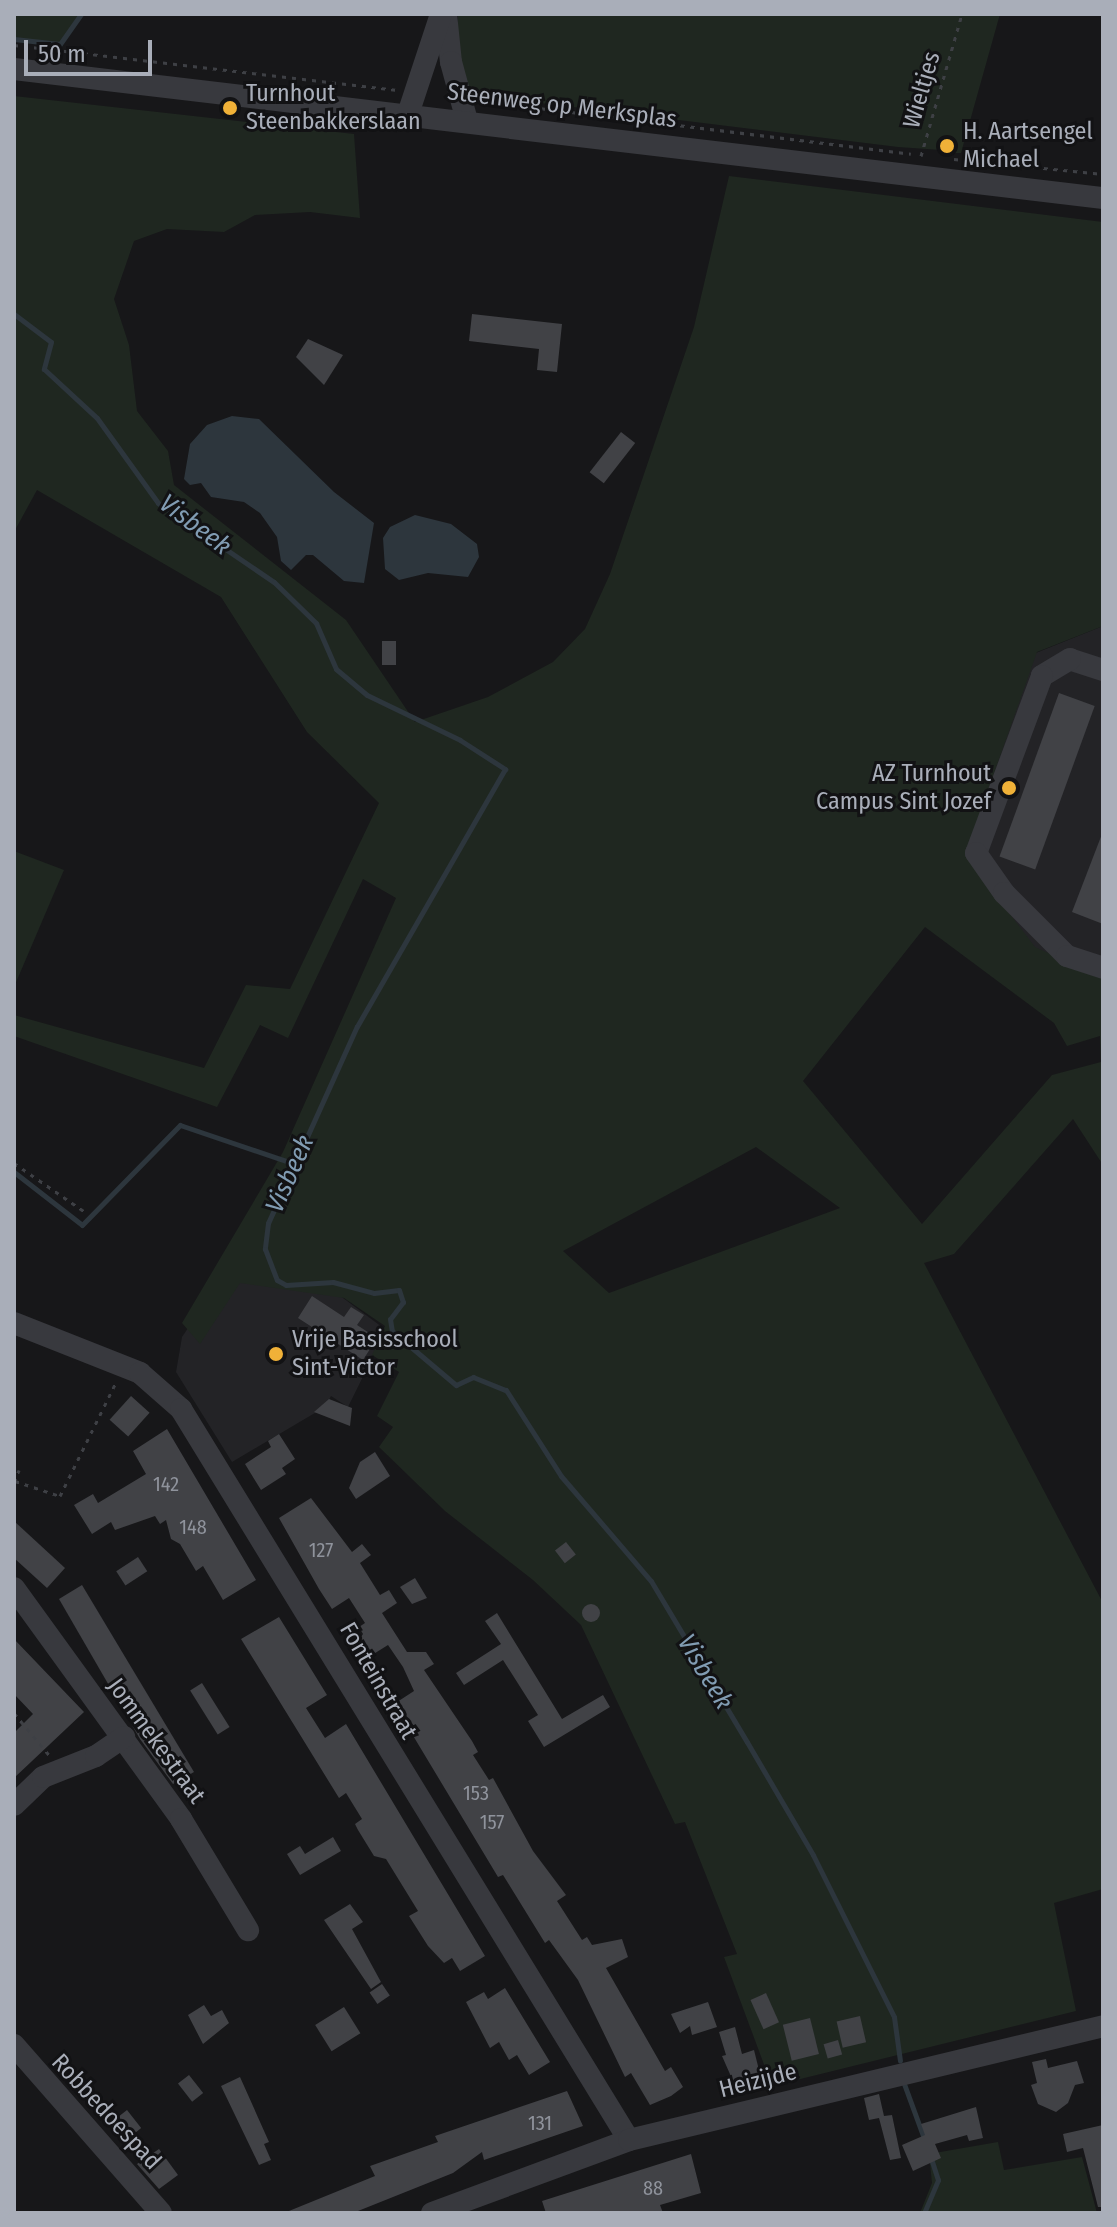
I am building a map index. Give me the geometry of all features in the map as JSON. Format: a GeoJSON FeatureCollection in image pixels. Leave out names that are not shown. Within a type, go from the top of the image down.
{"type":"FeatureCollection","features":[{"type":"Feature","properties":{"kind":"street"},"geometry":{"type":"LineString","coordinates":[[408,114],[444,14]]}},
{"type":"Feature","properties":{"kind":"street"},"geometry":{"type":"LineString","coordinates":[[444,14],[458,98],[467,121]]}},
{"type":"Feature","properties":{"kind":"street","name":"Steenweg op Merksplas"},"geometry":{"type":"LineString","coordinates":[[14,69],[467,121],[918,166],[1103,198]]}},
{"type":"Feature","properties":{"kind":"street"},"geometry":{"type":"LineString","coordinates":[[1103,670],[1070,659],[1042,676],[976,853],[1004,893],[1067,956],[1103,968]]}},
{"type":"Feature","properties":{"kind":"street","name":"Fonteinstraat"},"geometry":{"type":"LineString","coordinates":[[14,1323],[140,1373],[181,1409],[629,2140]]}},
{"type":"Feature","properties":{"kind":"street","name":"Jommekestraat"},"geometry":{"type":"LineString","coordinates":[[14,1588],[181,1819],[248,1930]]}},
{"type":"Feature","properties":{"kind":"street"},"geometry":{"type":"LineString","coordinates":[[14,1805],[55,1772],[96,1756],[124,1737]]}},
{"type":"Feature","properties":{"kind":"street","name":"Heizijde"},"geometry":{"type":"LineString","coordinates":[[432,2213],[629,2140],[1103,2026]]}},
{"type":"Feature","properties":{"kind":"street","name":"Robbedoespad"},"geometry":{"type":"LineString","coordinates":[[14,2045],[161,2213]]}},
{"type":"Feature","properties":{"kind":"path","name":"Wieltjes"},"geometry":{"type":"LineString","coordinates":[[918,166],[962,14]]}},
{"type":"Feature","properties":{"kind":"path"},"geometry":{"type":"LineString","coordinates":[[14,45],[416,92]]}},
{"type":"Feature","properties":{"kind":"path"},"geometry":{"type":"LineString","coordinates":[[458,98],[918,166],[936,158]]}},
{"type":"Feature","properties":{"kind":"path"},"geometry":{"type":"LineString","coordinates":[[945,158],[1103,174]]}},
{"type":"Feature","properties":{"kind":"path"},"geometry":{"type":"LineString","coordinates":[[14,1163],[85,1212]]}},
{"type":"Feature","properties":{"kind":"path"},"geometry":{"type":"LineString","coordinates":[[19,1470],[14,1481],[60,1496],[119,1375]]}},
{"type":"Feature","properties":{"kind":"path"},"geometry":{"type":"LineString","coordinates":[[14,1713],[47,1748],[55,1772]]}},
{"type":"Feature","properties":{"kind":"shaded area"},"geometry":{"type":"Polygon","coordinates":[[[14,14],[81,14],[60,44],[14,40],[14,14]]]}},
{"type":"Feature","properties":{"kind":"shaded area"},"geometry":{"type":"Polygon","coordinates":[[[458,14],[1000,14],[961,153],[951,153],[953,139],[943,139],[941,150],[898,147],[468,94],[458,47],[458,14]]]}},
{"type":"Feature","properties":{"kind":"shaded area"},"geometry":{"type":"Polygon","coordinates":[[[14,96],[354,134],[360,218],[310,212],[255,215],[224,232],[167,229],[134,241],[114,299],[129,345],[137,411],[168,451],[174,485],[346,620],[415,722],[488,697],[553,662],[585,629],[610,574],[694,327],[729,176],[1103,222],[1103,626],[1037,652],[965,855],[1035,947],[1103,978],[1103,1165],[1073,1119],[954,1254],[924,1263],[1103,1603],[1103,1889],[1054,1903],[1076,2011],[772,2086],[724,1957],[737,1954],[685,1822],[675,1824],[581,1625],[533,1580],[445,1511],[379,1447],[393,1427],[377,1416],[399,1372],[372,1355],[385,1326],[344,1298],[240,1283],[200,1344],[182,1323],[283,1152],[396,898],[363,879],[288,1038],[260,1025],[217,1107],[14,1036],[14,1015],[204,1068],[246,985],[290,989],[379,803],[307,732],[221,597],[37,490],[14,532],[14,96]],[[925,927],[803,1081],[922,1224],[1052,1075],[1101,1062],[1100,1036],[1067,1046],[1054,1023],[925,927]],[[756,1147],[563,1251],[609,1293],[840,1208],[756,1147]]]}},
{"type":"Feature","properties":{"kind":"shaded area"},"geometry":{"type":"Polygon","coordinates":[[[232,416],[259,419],[334,492],[374,523],[364,583],[344,581],[313,555],[306,555],[291,570],[281,561],[277,537],[260,513],[244,502],[211,497],[201,483],[190,485],[184,479],[190,444],[207,425],[232,416]]]}},
{"type":"Feature","properties":{"kind":"shaded area"},"geometry":{"type":"Polygon","coordinates":[[[415,515],[451,524],[477,544],[479,557],[468,577],[428,573],[399,580],[385,569],[383,538],[390,527],[415,515]]]}},
{"type":"Feature","properties":{"kind":"shaded area","name":"AZ Turnhout Campus Sint Jozef"},"geometry":{"type":"Polygon","coordinates":[[[1103,626],[1103,1065],[1100,1035],[864,722],[1103,626]]]}},
{"type":"Feature","properties":{"kind":"shaded area"},"geometry":{"type":"Polygon","coordinates":[[[14,851],[64,870],[14,987],[14,851]]]}},
{"type":"Feature","properties":{"kind":"shaded area","name":"Vrije Basisschool Sint-Victor"},"geometry":{"type":"Polygon","coordinates":[[[255,1228],[278,1288],[327,1286],[386,1330],[348,1407],[331,1396],[325,1407],[232,1462],[176,1372],[182,1337],[255,1228]]]}},
{"type":"Feature","properties":{"kind":"shaded area"},"geometry":{"type":"Polygon","coordinates":[[[998,2142],[1004,2170],[1082,2157],[1097,2213],[920,2213],[932,2183],[929,2154],[998,2142]]]}},
{"type":"Feature","properties":{"kind":"building"},"geometry":{"type":"Polygon","coordinates":[[[472,314],[562,324],[557,372],[537,370],[539,349],[469,341],[472,314]]]}},
{"type":"Feature","properties":{"kind":"building"},"geometry":{"type":"Polygon","coordinates":[[[308,339],[343,355],[324,385],[296,357],[308,339]]]}},
{"type":"Feature","properties":{"kind":"building"},"geometry":{"type":"Polygon","coordinates":[[[621,432],[635,443],[604,483],[590,472],[621,432]]]}},
{"type":"Feature","properties":{"kind":"building"},"geometry":{"type":"Polygon","coordinates":[[[382,641],[396,641],[396,665],[382,665],[382,641]]]}},
{"type":"Feature","properties":{"kind":"building"},"geometry":{"type":"Polygon","coordinates":[[[1059,693],[1095,706],[1035,870],[999,857],[1059,693]]]}},
{"type":"Feature","properties":{"kind":"building"},"geometry":{"type":"Polygon","coordinates":[[[1103,834],[1103,924],[1072,912],[1103,834]]]}},
{"type":"Feature","properties":{"kind":"building"},"geometry":{"type":"Polygon","coordinates":[[[312,1296],[344,1317],[351,1307],[364,1315],[357,1325],[377,1338],[363,1360],[298,1318],[312,1296]]]}},
{"type":"Feature","properties":{"kind":"building"},"geometry":{"type":"Polygon","coordinates":[[[131,1396],[150,1413],[128,1437],[110,1420],[131,1396]]]}},
{"type":"Feature","properties":{"kind":"building"},"geometry":{"type":"Polygon","coordinates":[[[329,1399],[352,1408],[350,1426],[314,1412],[329,1399]]]}},
{"type":"Feature","properties":{"kind":"building"},"geometry":{"type":"Polygon","coordinates":[[[167,1429],[256,1580],[223,1600],[203,1566],[196,1571],[180,1544],[171,1539],[166,1520],[160,1524],[155,1516],[115,1530],[111,1522],[92,1534],[74,1505],[93,1494],[98,1503],[146,1474],[133,1451],[167,1429]]]}},
{"type":"Feature","properties":{"kind":"building"},"geometry":{"type":"Polygon","coordinates":[[[279,1434],[295,1459],[282,1468],[286,1474],[261,1490],[245,1464],[271,1447],[268,1441],[279,1434]]]}},
{"type":"Feature","properties":{"kind":"building"},"geometry":{"type":"Polygon","coordinates":[[[375,1452],[390,1476],[356,1499],[349,1488],[360,1462],[375,1452]]]}},
{"type":"Feature","properties":{"kind":"building"},"geometry":{"type":"Polygon","coordinates":[[[311,1498],[352,1552],[362,1544],[371,1555],[360,1563],[380,1595],[389,1590],[397,1603],[382,1613],[407,1652],[426,1652],[434,1664],[424,1670],[472,1741],[478,1752],[473,1755],[489,1780],[493,1778],[533,1851],[566,1895],[557,1901],[582,1940],[587,1937],[592,1945],[622,1939],[628,1957],[606,1968],[665,2071],[671,2067],[683,2087],[671,2096],[650,2105],[631,2073],[625,2077],[578,1980],[549,1940],[545,1943],[503,1875],[498,1877],[394,1704],[414,1691],[403,1667],[388,1645],[364,1660],[355,1646],[363,1634],[359,1627],[365,1623],[349,1598],[332,1609],[319,1589],[279,1518],[311,1498]]]}},
{"type":"Feature","properties":{"kind":"building"},"geometry":{"type":"Polygon","coordinates":[[[14,1521],[65,1568],[47,1588],[14,1558],[14,1521]]]}},
{"type":"Feature","properties":{"kind":"building"},"geometry":{"type":"Polygon","coordinates":[[[566,1542],[576,1555],[565,1563],[555,1551],[566,1542]]]}},
{"type":"Feature","properties":{"kind":"building"},"geometry":{"type":"Polygon","coordinates":[[[138,1557],[147,1571],[125,1585],[116,1571],[138,1557]]]}},
{"type":"Feature","properties":{"kind":"building"},"geometry":{"type":"Polygon","coordinates":[[[415,1578],[427,1598],[412,1604],[400,1587],[415,1578]]]}},
{"type":"Feature","properties":{"kind":"building"},"geometry":{"type":"Polygon","coordinates":[[[82,1585],[194,1772],[173,1784],[140,1739],[59,1599],[82,1585]]]}},
{"type":"Feature","properties":{"kind":"building"},"geometry":{"type":"Polygon","coordinates":[[[587,1604],[595,1604],[600,1613],[598,1620],[587,1622],[582,1617],[582,1609],[587,1604]]]}},
{"type":"Feature","properties":{"kind":"building"},"geometry":{"type":"Polygon","coordinates":[[[497,1613],[562,1719],[603,1695],[610,1707],[544,1747],[528,1721],[538,1715],[503,1660],[464,1685],[456,1673],[501,1644],[485,1621],[497,1613]]]}},
{"type":"Feature","properties":{"kind":"building"},"geometry":{"type":"Polygon","coordinates":[[[279,1617],[327,1695],[306,1708],[325,1738],[346,1724],[485,1956],[460,1971],[452,1958],[444,1963],[428,1946],[409,1916],[418,1911],[386,1859],[374,1856],[358,1830],[355,1824],[362,1819],[346,1793],[339,1798],[241,1639],[279,1617]]]}},
{"type":"Feature","properties":{"kind":"building"},"geometry":{"type":"Polygon","coordinates":[[[14,1639],[84,1712],[14,1778],[14,1733],[33,1714],[14,1694],[14,1639]]]}},
{"type":"Feature","properties":{"kind":"building"},"geometry":{"type":"Polygon","coordinates":[[[202,1683],[230,1727],[218,1735],[190,1690],[202,1683]]]}},
{"type":"Feature","properties":{"kind":"building"},"geometry":{"type":"Polygon","coordinates":[[[333,1837],[341,1851],[300,1875],[287,1854],[300,1846],[305,1854],[333,1837]]]}},
{"type":"Feature","properties":{"kind":"building"},"geometry":{"type":"Polygon","coordinates":[[[350,1904],[363,1922],[352,1929],[381,1982],[371,1989],[324,1920],[350,1904]]]}},
{"type":"Feature","properties":{"kind":"building"},"geometry":{"type":"Polygon","coordinates":[[[382,1984],[390,1996],[377,2004],[370,1992],[382,1984]]]}},
{"type":"Feature","properties":{"kind":"building"},"geometry":{"type":"Polygon","coordinates":[[[505,1988],[550,2062],[529,2075],[517,2055],[509,2060],[499,2042],[490,2048],[466,2002],[484,1992],[488,1999],[505,1988]]]}},
{"type":"Feature","properties":{"kind":"building"},"geometry":{"type":"Polygon","coordinates":[[[766,1993],[779,2022],[763,2029],[750,2000],[766,1993]]]}},
{"type":"Feature","properties":{"kind":"building"},"geometry":{"type":"Polygon","coordinates":[[[708,2002],[717,2027],[692,2035],[690,2026],[680,2033],[671,2014],[708,2002]]]}},
{"type":"Feature","properties":{"kind":"building"},"geometry":{"type":"Polygon","coordinates":[[[204,2005],[211,2016],[222,2010],[229,2023],[203,2044],[188,2015],[204,2005]]]}},
{"type":"Feature","properties":{"kind":"building"},"geometry":{"type":"Polygon","coordinates":[[[344,2007],[360,2033],[332,2051],[315,2025],[344,2007]]]}},
{"type":"Feature","properties":{"kind":"building"},"geometry":{"type":"Polygon","coordinates":[[[860,2016],[866,2042],[843,2048],[837,2021],[860,2016]]]}},
{"type":"Feature","properties":{"kind":"building"},"geometry":{"type":"Polygon","coordinates":[[[810,2018],[819,2054],[792,2061],[783,2025],[810,2018]]]}},
{"type":"Feature","properties":{"kind":"building"},"geometry":{"type":"Polygon","coordinates":[[[735,2027],[742,2054],[754,2050],[760,2074],[733,2081],[722,2056],[726,2055],[719,2032],[735,2027]]]}},
{"type":"Feature","properties":{"kind":"building"},"geometry":{"type":"Polygon","coordinates":[[[838,2040],[842,2054],[828,2059],[824,2044],[838,2040]]]}},
{"type":"Feature","properties":{"kind":"building"},"geometry":{"type":"Polygon","coordinates":[[[1046,2059],[1048,2068],[1077,2061],[1084,2083],[1075,2085],[1068,2103],[1056,2112],[1038,2104],[1031,2085],[1037,2083],[1032,2062],[1046,2059]]]}},
{"type":"Feature","properties":{"kind":"building"},"geometry":{"type":"Polygon","coordinates":[[[189,2075],[203,2093],[192,2102],[178,2084],[189,2075]]]}},
{"type":"Feature","properties":{"kind":"building"},"geometry":{"type":"Polygon","coordinates":[[[240,2077],[269,2142],[264,2144],[271,2160],[259,2165],[221,2086],[240,2077]]]}},
{"type":"Feature","properties":{"kind":"building"},"geometry":{"type":"Polygon","coordinates":[[[567,2091],[583,2126],[484,2160],[482,2152],[453,2173],[353,2213],[284,2213],[375,2176],[370,2166],[438,2142],[435,2136],[567,2091]]]}},
{"type":"Feature","properties":{"kind":"building"},"geometry":{"type":"Polygon","coordinates":[[[879,2094],[884,2116],[892,2115],[901,2158],[890,2160],[879,2118],[869,2120],[864,2098],[879,2094]]]}},
{"type":"Feature","properties":{"kind":"building"},"geometry":{"type":"Polygon","coordinates":[[[976,2107],[983,2138],[969,2141],[967,2135],[935,2144],[941,2158],[913,2171],[902,2145],[925,2135],[921,2124],[976,2107]]]}},
{"type":"Feature","properties":{"kind":"building"},"geometry":{"type":"Polygon","coordinates":[[[127,2110],[141,2128],[131,2136],[117,2118],[127,2110]]]}},
{"type":"Feature","properties":{"kind":"building"},"geometry":{"type":"Polygon","coordinates":[[[1103,2125],[1103,2207],[1098,2207],[1083,2148],[1067,2152],[1063,2134],[1103,2125]]]}},
{"type":"Feature","properties":{"kind":"building"},"geometry":{"type":"Polygon","coordinates":[[[159,2149],[178,2175],[159,2189],[137,2164],[159,2149]]]}},
{"type":"Feature","properties":{"kind":"building"},"geometry":{"type":"Polygon","coordinates":[[[691,2154],[701,2193],[660,2205],[663,2213],[546,2213],[542,2201],[691,2154]]]}},
{"type":"Feature","properties":{"kind":"waterway","name":"Visbeek"},"geometry":{"type":"LineString","coordinates":[[14,39],[60,44],[81,14]]}},
{"type":"Feature","properties":{"kind":"waterway","name":"Visbeek"},"geometry":{"type":"LineString","coordinates":[[14,314],[51,342],[44,369],[97,418],[158,503],[274,582],[316,623],[336,669],[367,695],[460,740],[505,769],[357,1026],[268,1223],[265,1249],[277,1280],[286,1285],[333,1282],[374,1293],[399,1290],[403,1302],[390,1319],[392,1331],[456,1385],[473,1377],[506,1390],[561,1476],[651,1581],[747,1742],[813,1855],[894,2017],[900,2061]]}},
{"type":"Feature","properties":{"kind":"waterway"},"geometry":{"type":"LineString","coordinates":[[14,1172],[82,1225],[180,1125],[292,1163]]}},
{"type":"Feature","properties":{"kind":"waterway","name":"Visbeek"},"geometry":{"type":"LineString","coordinates":[[903,2081],[925,2141]]}},
{"type":"Feature","properties":{"kind":"waterway","name":"Visbeek"},"geometry":{"type":"LineString","coordinates":[[924,2213],[938,2180],[931,2158]]}},
{"type":"Feature","properties":{"kind":"place","name":"Turnhout Steenbakkerslaan"},"geometry":{"type":"Point","coordinates":[230,108]}},
{"type":"Feature","properties":{"kind":"place","name":"H. Aartsengel Michael"},"geometry":{"type":"Point","coordinates":[947,146]}},
{"type":"Feature","properties":{"kind":"place","name":"AZ Turnhout Campus Sint Jozef"},"geometry":{"type":"Point","coordinates":[1009,788]}},
{"type":"Feature","properties":{"kind":"place","name":"Vrije Basisschool Sint-Victor"},"geometry":{"type":"Point","coordinates":[276,1354]}}]}
